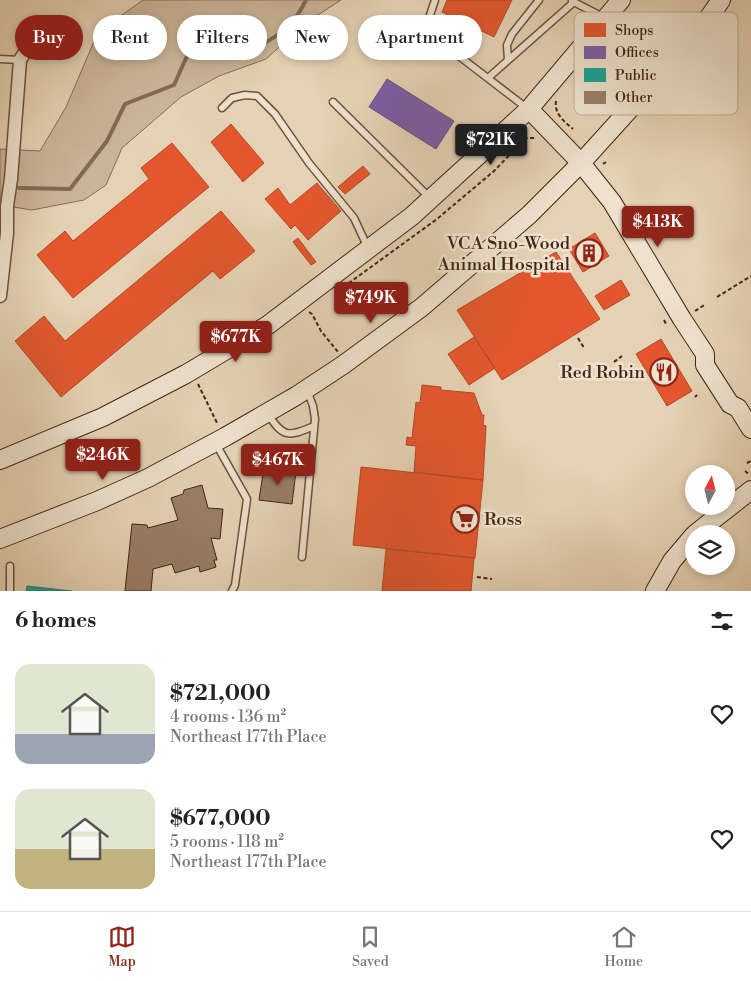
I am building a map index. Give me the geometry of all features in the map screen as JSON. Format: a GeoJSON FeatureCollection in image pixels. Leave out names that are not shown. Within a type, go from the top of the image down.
{"type":"FeatureCollection","features":[{"type":"Feature","properties":{"kind":"street"},"geometry":{"type":"LineString","coordinates":[[611,12],[621,0]]}},
{"type":"Feature","properties":{"kind":"street"},"geometry":{"type":"LineString","coordinates":[[713,12],[721,0]]}},
{"type":"Feature","properties":{"kind":"street"},"geometry":{"type":"LineString","coordinates":[[0,460],[103,417],[191,371],[268,325],[412,216],[530,109],[574,56]]}},
{"type":"Feature","properties":{"kind":"street"},"geometry":{"type":"LineString","coordinates":[[0,296],[7,233],[7,206],[11,179],[20,60]]}},
{"type":"Feature","properties":{"kind":"street"},"geometry":{"type":"LineString","coordinates":[[530,109],[581,163],[612,202],[705,354],[705,365],[730,404],[738,408],[751,429]]}},
{"type":"Feature","properties":{"kind":"street"},"geometry":{"type":"LineString","coordinates":[[0,539],[97,502],[148,478],[268,413],[343,365],[422,307],[529,216],[624,115]]}},
{"type":"Feature","properties":{"kind":"street"},"geometry":{"type":"LineString","coordinates":[[706,525],[751,490]]}},
{"type":"Feature","properties":{"kind":"street"},"geometry":{"type":"LineString","coordinates":[[655,591],[672,560],[685,545]]}},
{"type":"Feature","properties":{"kind":"lane"},"geometry":{"type":"LineString","coordinates":[[435,0],[425,30],[530,109]]}},
{"type":"Feature","properties":{"kind":"lane"},"geometry":{"type":"LineString","coordinates":[[508,60],[507,45],[512,34],[539,0]]}},
{"type":"Feature","properties":{"kind":"lane"},"geometry":{"type":"LineString","coordinates":[[488,78],[573,1],[594,12]]}},
{"type":"Feature","properties":{"kind":"lane"},"geometry":{"type":"LineString","coordinates":[[0,59],[15,60]]}},
{"type":"Feature","properties":{"kind":"lane"},"geometry":{"type":"LineString","coordinates":[[222,108],[232,98],[245,95],[257,96],[275,114],[309,163],[354,218],[368,249]]}},
{"type":"Feature","properties":{"kind":"lane"},"geometry":{"type":"LineString","coordinates":[[333,102],[431,199]]}},
{"type":"Feature","properties":{"kind":"lane"},"geometry":{"type":"LineString","coordinates":[[302,557],[314,426],[313,406],[306,389]]}},
{"type":"Feature","properties":{"kind":"lane"},"geometry":{"type":"LineString","coordinates":[[268,413],[278,430],[289,434],[297,434],[314,426]]}},
{"type":"Feature","properties":{"kind":"lane"},"geometry":{"type":"LineString","coordinates":[[220,439],[247,499],[235,585],[232,591]]}},
{"type":"Feature","properties":{"kind":"lane"},"geometry":{"type":"LineString","coordinates":[[10,566],[10,591]]}},
{"type":"Feature","properties":{"kind":"path"},"geometry":{"type":"LineString","coordinates":[[556,100],[558,115],[573,129]]}},
{"type":"Feature","properties":{"kind":"path"},"geometry":{"type":"LineString","coordinates":[[717,297],[751,276]]}},
{"type":"Feature","properties":{"kind":"path"},"geometry":{"type":"LineString","coordinates":[[697,310],[706,304]]}},
{"type":"Feature","properties":{"kind":"path"},"geometry":{"type":"LineString","coordinates":[[309,312],[338,353]]}},
{"type":"Feature","properties":{"kind":"path"},"geometry":{"type":"LineString","coordinates":[[664,320],[666,324]]}},
{"type":"Feature","properties":{"kind":"path"},"geometry":{"type":"LineString","coordinates":[[578,338],[584,348]]}},
{"type":"Feature","properties":{"kind":"path"},"geometry":{"type":"LineString","coordinates":[[614,362],[622,356]]}},
{"type":"Feature","properties":{"kind":"path"},"geometry":{"type":"LineString","coordinates":[[191,371],[220,439]]}},
{"type":"Feature","properties":{"kind":"path"},"geometry":{"type":"LineString","coordinates":[[747,463],[751,461]]}},
{"type":"Feature","properties":{"kind":"path"},"geometry":{"type":"LineString","coordinates":[[745,471],[750,474]]}},
{"type":"Feature","properties":{"kind":"path"},"geometry":{"type":"LineString","coordinates":[[477,577],[492,579]]}},
{"type":"Feature","properties":{"kind":"shaded area"},"geometry":{"type":"Polygon","coordinates":[[[143,0],[341,0],[318,15],[277,15],[277,49],[267,58],[267,15],[177,15],[177,60],[263,60],[219,76],[181,97],[122,148],[106,185],[84,200],[32,210],[7,206],[0,209],[0,149],[40,151],[66,107],[93,44],[93,60],[167,60],[167,15],[122,15],[143,0]]]}},
{"type":"Feature","properties":{"kind":"building: Shops"},"geometry":{"type":"Polygon","coordinates":[[[447,0],[512,0],[494,37],[482,31],[482,15],[448,15],[442,12],[447,0]]]}},
{"type":"Feature","properties":{"kind":"building: Shops"},"geometry":{"type":"Polygon","coordinates":[[[231,124],[264,163],[243,182],[211,142],[231,124]]]}},
{"type":"Feature","properties":{"kind":"building: Shops"},"geometry":{"type":"Polygon","coordinates":[[[172,143],[209,187],[73,298],[37,255],[65,231],[73,241],[149,179],[141,168],[172,143]]]}},
{"type":"Feature","properties":{"kind":"building: Shops"},"geometry":{"type":"Polygon","coordinates":[[[363,166],[370,174],[345,194],[338,187],[363,166]]]}},
{"type":"Feature","properties":{"kind":"building: Shops"},"geometry":{"type":"Polygon","coordinates":[[[317,183],[341,211],[308,240],[295,225],[291,229],[265,199],[278,188],[290,205],[317,183]]]}},
{"type":"Feature","properties":{"kind":"building: Shops"},"geometry":{"type":"Polygon","coordinates":[[[221,211],[255,251],[220,279],[213,271],[61,397],[15,341],[44,316],[65,341],[221,211]]]}},
{"type":"Feature","properties":{"kind":"building: Shops","name":"VCA Sno-Wood Animal Hospital"},"geometry":{"type":"Polygon","coordinates":[[[595,233],[609,256],[583,272],[569,249],[595,233]]]}},
{"type":"Feature","properties":{"kind":"building: Shops"},"geometry":{"type":"Polygon","coordinates":[[[298,238],[316,262],[311,265],[293,242],[298,238]]]}},
{"type":"Feature","properties":{"kind":"building: Shops"},"geometry":{"type":"Polygon","coordinates":[[[556,252],[600,319],[502,380],[457,310],[556,252]]]}},
{"type":"Feature","properties":{"kind":"building: Shops"},"geometry":{"type":"Polygon","coordinates":[[[621,280],[630,295],[604,310],[595,296],[621,280]]]}},
{"type":"Feature","properties":{"kind":"building: Shops"},"geometry":{"type":"Polygon","coordinates":[[[474,337],[495,368],[469,385],[448,354],[474,337]]]}},
{"type":"Feature","properties":{"kind":"building: Shops","name":"Red Robin"},"geometry":{"type":"Polygon","coordinates":[[[661,339],[692,391],[667,406],[636,354],[661,339]]]}},
{"type":"Feature","properties":{"kind":"building: Shops"},"geometry":{"type":"Polygon","coordinates":[[[422,385],[441,387],[441,390],[474,393],[482,415],[484,415],[483,425],[486,426],[483,480],[414,472],[416,446],[406,445],[407,437],[412,438],[416,402],[420,403],[422,385]]]}},
{"type":"Feature","properties":{"kind":"building: Shops"},"geometry":{"type":"Polygon","coordinates":[[[361,467],[483,480],[475,558],[353,545],[361,467]]]}},
{"type":"Feature","properties":{"kind":"building: Shops"},"geometry":{"type":"Polygon","coordinates":[[[386,549],[474,558],[471,591],[382,591],[386,549]]]}},
{"type":"Feature","properties":{"kind":"building: Offices"},"geometry":{"type":"Polygon","coordinates":[[[387,79],[454,121],[436,149],[369,107],[387,79]]]}},
{"type":"Feature","properties":{"kind":"building: Public"},"geometry":{"type":"Polygon","coordinates":[[[27,586],[72,591],[26,591],[27,586]]]}},
{"type":"Feature","properties":{"kind":"building: Other"},"geometry":{"type":"Polygon","coordinates":[[[264,467],[296,471],[292,504],[259,500],[264,467]]]}},
{"type":"Feature","properties":{"kind":"building: Other"},"geometry":{"type":"Polygon","coordinates":[[[202,485],[208,508],[223,509],[220,539],[211,538],[217,560],[214,560],[216,567],[200,572],[199,566],[175,573],[172,564],[153,569],[151,591],[125,591],[132,524],[147,525],[148,528],[178,520],[171,498],[183,494],[184,490],[202,485]]]}},
{"type":"Feature","properties":{"kind":"waterway"},"geometry":{"type":"LineString","coordinates":[[19,188],[70,189],[107,141],[125,104],[174,85],[187,56],[228,33],[244,41],[253,50],[290,25],[306,0]]}},
{"type":"Feature","properties":{"kind":"place","name":"VCA Sno-Wood Animal Hospital"},"geometry":{"type":"Point","coordinates":[589,253]}},
{"type":"Feature","properties":{"kind":"place","name":"Red Robin"},"geometry":{"type":"Point","coordinates":[664,372]}},
{"type":"Feature","properties":{"kind":"place","name":"Ross"},"geometry":{"type":"Point","coordinates":[465,519]}}]}
